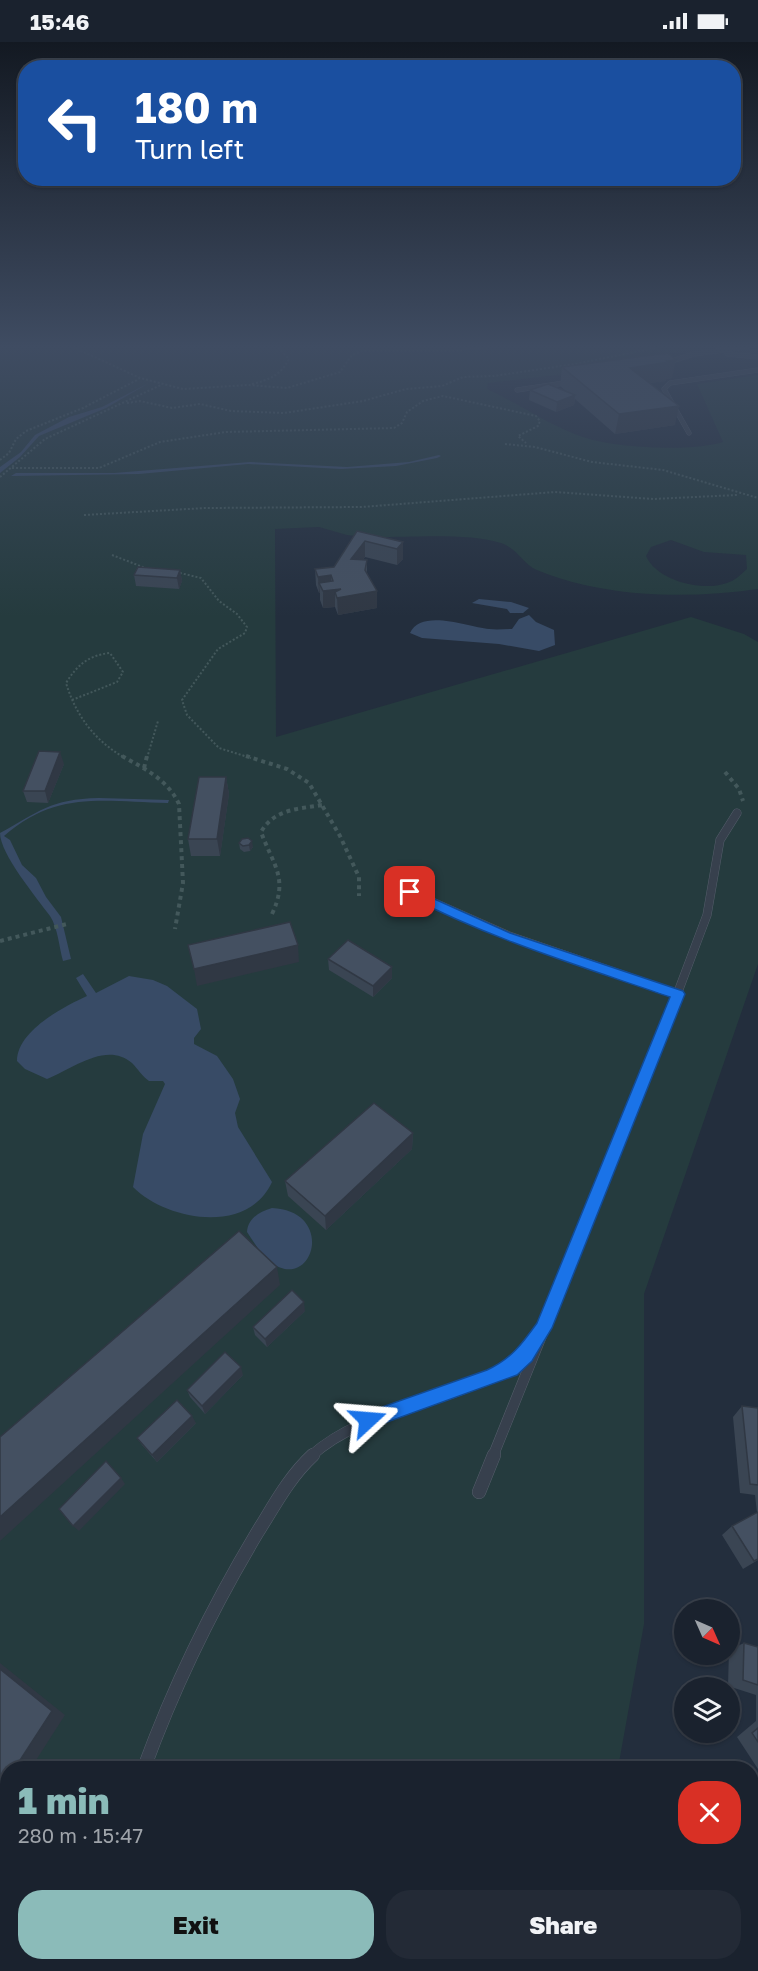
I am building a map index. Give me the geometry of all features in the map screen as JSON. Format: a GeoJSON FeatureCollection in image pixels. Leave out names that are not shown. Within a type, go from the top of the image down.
{"type":"FeatureCollection","features":[{"type":"Feature","properties":{"kind":"lane"},"geometry":{"type":"LineString","coordinates":[[479,1492],[678,994],[707,915],[720,840],[737,813]]}},
{"type":"Feature","properties":{"kind":"lane"},"geometry":{"type":"LineString","coordinates":[[410,892],[456,916],[506,936],[678,994]]}},
{"type":"Feature","properties":{"kind":"lane"},"geometry":{"type":"LineString","coordinates":[[146,1761],[157,1730],[222,1589],[288,1483],[306,1461],[325,1443],[353,1426],[510,1369],[526,1355],[543,1328]]}},
{"type":"Feature","properties":{"kind":"path"},"geometry":{"type":"LineString","coordinates":[[0,460],[9,453],[18,437]]}},
{"type":"Feature","properties":{"kind":"path"},"geometry":{"type":"LineString","coordinates":[[0,477],[47,437]]}},
{"type":"Feature","properties":{"kind":"path"},"geometry":{"type":"LineString","coordinates":[[12,468],[99,468],[160,442],[193,437]]}},
{"type":"Feature","properties":{"kind":"path"},"geometry":{"type":"LineString","coordinates":[[519,437],[526,443]]}},
{"type":"Feature","properties":{"kind":"path"},"geometry":{"type":"LineString","coordinates":[[505,444],[526,443],[579,460],[678,473],[737,495],[758,498]]}},
{"type":"Feature","properties":{"kind":"path"},"geometry":{"type":"LineString","coordinates":[[84,515],[205,507],[362,507],[555,492],[634,499],[714,498],[737,495]]}},
{"type":"Feature","properties":{"kind":"path"},"geometry":{"type":"LineString","coordinates":[[112,555],[156,570]]}},
{"type":"Feature","properties":{"kind":"path"},"geometry":{"type":"LineString","coordinates":[[171,572],[201,578],[219,601],[237,614],[247,627],[245,633],[218,649],[186,694],[182,700],[187,715],[219,748],[270,762],[303,778],[340,836],[359,877],[359,896]]}},
{"type":"Feature","properties":{"kind":"path"},"geometry":{"type":"LineString","coordinates":[[72,700],[117,682],[123,672],[118,661],[110,653],[98,653],[84,659],[66,683],[72,700],[100,740],[144,768],[170,788],[176,796],[179,804],[182,897],[175,929]]}},
{"type":"Feature","properties":{"kind":"path"},"geometry":{"type":"LineString","coordinates":[[144,768],[158,721]]}},
{"type":"Feature","properties":{"kind":"path"},"geometry":{"type":"LineString","coordinates":[[725,772],[743,798],[737,813]]}},
{"type":"Feature","properties":{"kind":"path"},"geometry":{"type":"LineString","coordinates":[[272,914],[281,900],[283,887],[261,832],[264,823],[280,813],[322,805]]}},
{"type":"Feature","properties":{"kind":"path"},"geometry":{"type":"LineString","coordinates":[[0,940],[67,924]]}},
{"type":"Feature","properties":{"kind":"green space"},"geometry":{"type":"Polygon","coordinates":[[[0,437],[583,437],[617,444],[674,448],[723,442],[721,437],[758,437],[758,589],[675,595],[618,591],[563,579],[537,570],[507,545],[487,540],[453,537],[365,537],[347,535],[319,527],[275,529],[276,737],[691,617],[744,634],[758,642],[758,964],[644,1294],[644,1624],[619,1761],[0,1761],[0,437]],[[671,540],[651,547],[646,556],[652,565],[670,578],[706,586],[727,583],[735,579],[747,569],[746,555],[704,552],[671,540]]]}},
{"type":"Feature","properties":{"kind":"water"},"geometry":{"type":"Polygon","coordinates":[[[33,437],[38,437],[20,457],[0,473],[0,467],[21,452],[33,437]]]}},
{"type":"Feature","properties":{"kind":"water"},"geometry":{"type":"Polygon","coordinates":[[[441,456],[437,458],[396,466],[341,469],[248,464],[139,474],[11,476],[16,473],[114,473],[250,462],[347,467],[409,462],[441,456]]]}},
{"type":"Feature","properties":{"kind":"water"},"geometry":{"type":"Polygon","coordinates":[[[479,599],[511,602],[529,608],[523,613],[510,613],[507,609],[472,603],[479,599]]]}},
{"type":"Feature","properties":{"kind":"water"},"geometry":{"type":"Polygon","coordinates":[[[529,615],[536,622],[554,630],[555,645],[539,651],[499,644],[422,638],[410,633],[416,626],[435,620],[489,629],[512,629],[519,619],[529,615]]]}},
{"type":"Feature","properties":{"kind":"water"},"geometry":{"type":"Polygon","coordinates":[[[99,798],[169,800],[168,803],[102,801],[62,805],[43,811],[24,821],[4,836],[10,840],[22,865],[36,878],[46,897],[61,917],[71,959],[63,961],[53,921],[12,864],[0,833],[56,804],[99,798]]]}},
{"type":"Feature","properties":{"kind":"water"},"geometry":{"type":"Polygon","coordinates":[[[83,974],[96,993],[129,976],[153,980],[167,986],[197,1009],[201,1029],[194,1038],[194,1044],[217,1056],[233,1079],[240,1099],[235,1113],[238,1127],[272,1182],[261,1199],[245,1210],[226,1216],[206,1217],[166,1208],[148,1199],[133,1187],[143,1134],[165,1084],[163,1081],[149,1081],[132,1063],[122,1057],[111,1055],[90,1059],[47,1079],[25,1069],[17,1061],[19,1050],[33,1030],[54,1013],[87,996],[76,978],[83,974]]]}},
{"type":"Feature","properties":{"kind":"water"},"geometry":{"type":"Polygon","coordinates":[[[272,1208],[292,1212],[305,1222],[311,1235],[312,1248],[307,1260],[298,1267],[285,1269],[270,1262],[247,1232],[255,1216],[272,1208]]]}},
{"type":"Feature","properties":{"kind":"building"},"geometry":{"type":"Polygon","coordinates":[[[357,531],[403,542],[397,549],[365,541],[351,559],[367,560],[365,570],[377,591],[337,598],[335,592],[341,589],[323,591],[319,583],[333,581],[331,575],[318,577],[315,569],[334,567],[357,531]]]}},
{"type":"Feature","properties":{"kind":"building"},"geometry":{"type":"Polygon","coordinates":[[[138,567],[180,570],[177,578],[134,575],[138,567]]]}},
{"type":"Feature","properties":{"kind":"building"},"geometry":{"type":"Polygon","coordinates":[[[39,751],[60,752],[45,791],[23,791],[39,751]]]}},
{"type":"Feature","properties":{"kind":"building"},"geometry":{"type":"Polygon","coordinates":[[[199,777],[226,777],[217,839],[188,839],[199,777]]]}},
{"type":"Feature","properties":{"kind":"building"},"geometry":{"type":"Polygon","coordinates":[[[248,838],[252,841],[249,845],[243,846],[239,843],[242,839],[248,838]]]}},
{"type":"Feature","properties":{"kind":"building"},"geometry":{"type":"Polygon","coordinates":[[[290,922],[298,945],[194,969],[188,945],[290,922]]]}},
{"type":"Feature","properties":{"kind":"building"},"geometry":{"type":"Polygon","coordinates":[[[348,940],[392,967],[373,986],[328,959],[348,940]]]}},
{"type":"Feature","properties":{"kind":"building"},"geometry":{"type":"Polygon","coordinates":[[[374,1103],[413,1133],[325,1216],[285,1181],[374,1103]]]}},
{"type":"Feature","properties":{"kind":"building"},"geometry":{"type":"Polygon","coordinates":[[[239,1231],[277,1267],[0,1517],[0,1437],[239,1231]]]}},
{"type":"Feature","properties":{"kind":"building"},"geometry":{"type":"Polygon","coordinates":[[[292,1290],[304,1302],[265,1339],[253,1327],[292,1290]]]}},
{"type":"Feature","properties":{"kind":"building"},"geometry":{"type":"Polygon","coordinates":[[[225,1352],[241,1367],[202,1406],[187,1390],[225,1352]]]}},
{"type":"Feature","properties":{"kind":"building"},"geometry":{"type":"Polygon","coordinates":[[[177,1400],[192,1416],[152,1455],[137,1438],[177,1400]]]}},
{"type":"Feature","properties":{"kind":"building"},"geometry":{"type":"Polygon","coordinates":[[[742,1406],[758,1408],[758,1485],[750,1484],[742,1406]]]}},
{"type":"Feature","properties":{"kind":"building"},"geometry":{"type":"Polygon","coordinates":[[[106,1461],[121,1478],[73,1526],[59,1509],[106,1461]]]}},
{"type":"Feature","properties":{"kind":"building"},"geometry":{"type":"Polygon","coordinates":[[[758,1512],[758,1559],[754,1561],[732,1526],[758,1512]]]}},
{"type":"Feature","properties":{"kind":"building"},"geometry":{"type":"Polygon","coordinates":[[[744,1643],[758,1647],[758,1685],[743,1680],[744,1643]]]}},
{"type":"Feature","properties":{"kind":"building"},"geometry":{"type":"Polygon","coordinates":[[[0,1669],[52,1711],[20,1761],[0,1761],[0,1669]]]}},
{"type":"Feature","properties":{"kind":"building"},"geometry":{"type":"Polygon","coordinates":[[[758,1728],[758,1742],[752,1733],[758,1728]]]}},
{"type":"Feature","properties":{"kind":"route"},"geometry":{"type":"LineString","coordinates":[[368,1420],[420,1404],[489,1378],[510,1369],[526,1355],[543,1328],[678,994],[506,936],[456,916],[410,892]]}}]}
